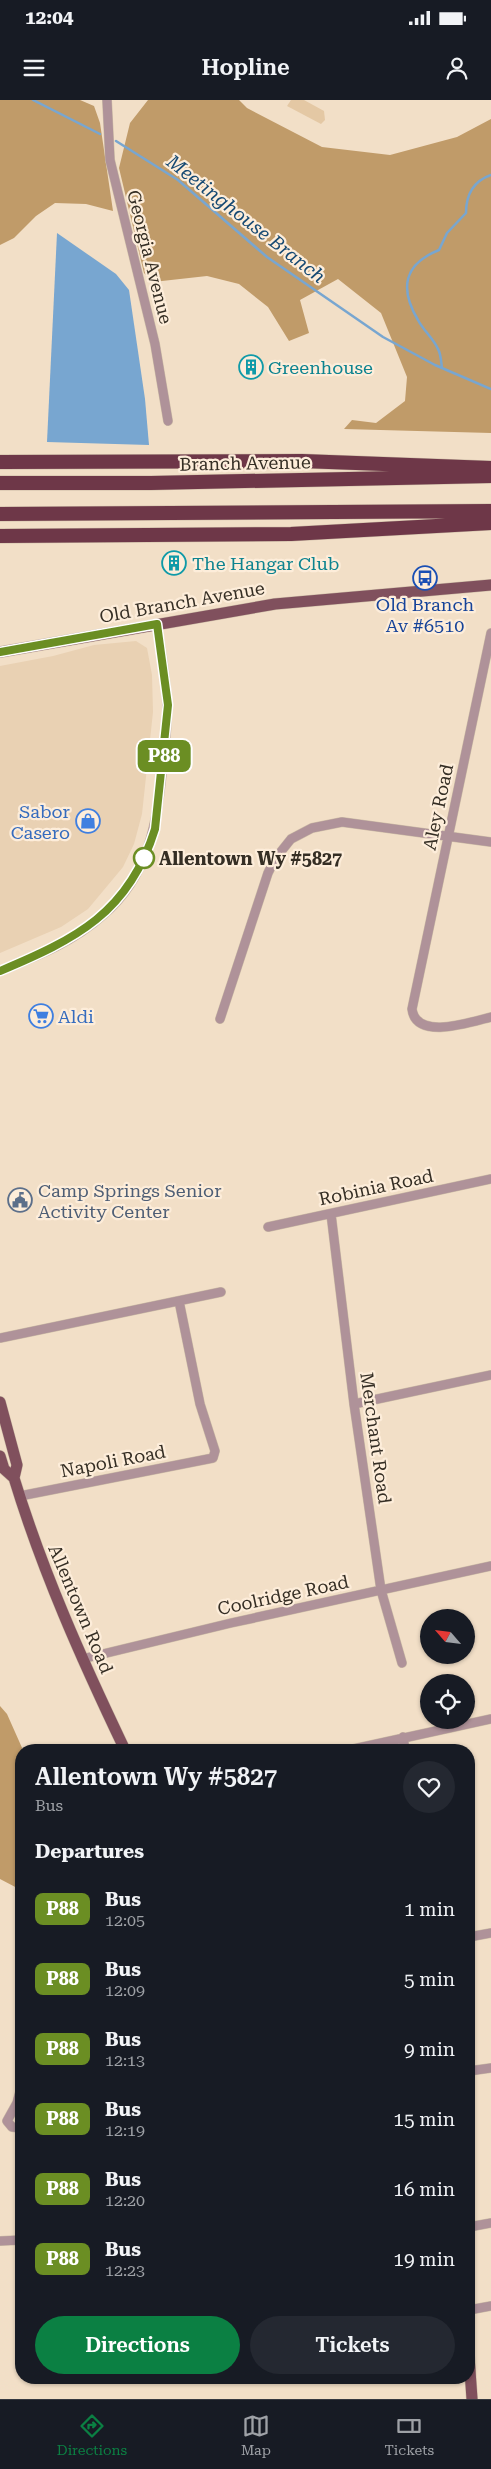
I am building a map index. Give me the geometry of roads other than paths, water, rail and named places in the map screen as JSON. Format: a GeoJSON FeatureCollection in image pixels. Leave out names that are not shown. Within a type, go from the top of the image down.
{"type":"FeatureCollection","features":[{"type":"Feature","properties":{"kind":"highway"},"geometry":{"type":"LineString","coordinates":[[0,462],[294,461],[491,468]]}},
{"type":"Feature","properties":{"kind":"highway","name":"Branch Avenue"},"geometry":{"type":"LineString","coordinates":[[0,483],[151,483],[491,476]]}},
{"type":"Feature","properties":{"kind":"highway"},"geometry":{"type":"LineString","coordinates":[[0,514],[491,512]]}},
{"type":"Feature","properties":{"kind":"highway"},"geometry":{"type":"LineString","coordinates":[[0,536],[265,534],[491,523]]}},
{"type":"Feature","properties":{"kind":"main road","name":"Old Branch Avenue"},"geometry":{"type":"LineString","coordinates":[[0,652],[297,601],[491,585]]}},
{"type":"Feature","properties":{"kind":"main road","name":"Allentown Road"},"geometry":{"type":"LineString","coordinates":[[0,1402],[17,1464],[14,1478]]}},
{"type":"Feature","properties":{"kind":"main road","name":"Allentown Road"},"geometry":{"type":"LineString","coordinates":[[0,1456],[4,1468],[14,1478],[46,1573],[82,1659],[122,1744]]}},
{"type":"Feature","properties":{"kind":"main road"},"geometry":{"type":"LineString","coordinates":[[471,2384],[472,2399]]}},
{"type":"Feature","properties":{"kind":"street","name":"Georgia Avenue"},"geometry":{"type":"LineString","coordinates":[[107,100],[112,167],[155,344],[168,421]]}},
{"type":"Feature","properties":{"kind":"street"},"geometry":{"type":"LineString","coordinates":[[0,971],[59,945],[104,915],[132,881],[149,848],[158,810],[167,720],[166,680],[157,624]]}},
{"type":"Feature","properties":{"kind":"street","name":"Aley Road"},"geometry":{"type":"LineString","coordinates":[[491,632],[416,988],[413,1015],[420,1024],[428,1027],[448,1026],[491,1018]]}},
{"type":"Feature","properties":{"kind":"street"},"geometry":{"type":"LineString","coordinates":[[220,1019],[268,873],[274,859],[291,838],[312,828],[342,822],[491,842]]}},
{"type":"Feature","properties":{"kind":"street","name":"Robinia Road"},"geometry":{"type":"LineString","coordinates":[[268,1227],[491,1179]]}},
{"type":"Feature","properties":{"kind":"street","name":"Merchant Road"},"geometry":{"type":"LineString","coordinates":[[331,1214],[354,1404],[382,1590],[402,1663]]}},
{"type":"Feature","properties":{"kind":"street"},"geometry":{"type":"LineString","coordinates":[[0,1338],[221,1292]]}},
{"type":"Feature","properties":{"kind":"street","name":"Napoli Road"},"geometry":{"type":"LineString","coordinates":[[20,1496],[213,1458],[215,1451],[200,1404],[179,1301]]}},
{"type":"Feature","properties":{"kind":"street"},"geometry":{"type":"LineString","coordinates":[[354,1404],[491,1375]]}},
{"type":"Feature","properties":{"kind":"street","name":"Coolridge Road"},"geometry":{"type":"LineString","coordinates":[[82,1659],[231,1623],[491,1566]]}},
{"type":"Feature","properties":{"kind":"street"},"geometry":{"type":"LineString","coordinates":[[373,1744],[491,1719]]}},
{"type":"Feature","properties":{"kind":"street"},"geometry":{"type":"LineString","coordinates":[[403,1737],[404,1744]]}},
{"type":"Feature","properties":{"kind":"street"},"geometry":{"type":"LineString","coordinates":[[475,1936],[491,1933]]}},
{"type":"Feature","properties":{"kind":"street"},"geometry":{"type":"LineString","coordinates":[[475,2070],[491,2068]]}},
{"type":"Feature","properties":{"kind":"street"},"geometry":{"type":"LineString","coordinates":[[15,2107],[7,2121],[12,2127],[15,2127]]}},
{"type":"Feature","properties":{"kind":"street"},"geometry":{"type":"LineString","coordinates":[[475,2226],[491,2223]]}},
{"type":"Feature","properties":{"kind":"street"},"geometry":{"type":"LineString","coordinates":[[0,2241],[15,2240]]}},
{"type":"Feature","properties":{"kind":"street"},"geometry":{"type":"LineString","coordinates":[[475,2309],[491,2306]]}},
{"type":"Feature","properties":{"kind":"water"},"geometry":{"type":"Polygon","coordinates":[[[57,233],[116,274],[129,290],[145,399],[149,445],[47,442],[57,233]]]}},
{"type":"Feature","properties":{"kind":"waterway","name":"Meetinghouse Branch"},"geometry":{"type":"LineString","coordinates":[[33,100],[100,134]]}},
{"type":"Feature","properties":{"kind":"waterway","name":"Meetinghouse Branch"},"geometry":{"type":"LineString","coordinates":[[116,141],[178,180],[267,257],[383,337],[435,365],[491,389]]}},
{"type":"Feature","properties":{"kind":"waterway"},"geometry":{"type":"LineString","coordinates":[[442,368],[438,349],[420,324],[408,298],[408,278],[418,262],[439,250],[447,233],[466,213],[466,206],[472,190],[480,181],[491,175]]}},
{"type":"Feature","properties":{"kind":"place","name":"Greenhouse"},"geometry":{"type":"Point","coordinates":[251,367]}},
{"type":"Feature","properties":{"kind":"place","name":"The Hangar Club"},"geometry":{"type":"Point","coordinates":[174,563]}},
{"type":"Feature","properties":{"kind":"place","name":"Old Branch Av #6510"},"geometry":{"type":"Point","coordinates":[425,578]}},
{"type":"Feature","properties":{"kind":"place","name":"Sabor Casero"},"geometry":{"type":"Point","coordinates":[88,821]}},
{"type":"Feature","properties":{"kind":"place","name":"Allentown Wy #5827"},"geometry":{"type":"Point","coordinates":[144,858]}},
{"type":"Feature","properties":{"kind":"place","name":"Aldi"},"geometry":{"type":"Point","coordinates":[41,1016]}},
{"type":"Feature","properties":{"kind":"place","name":"Camp Springs Senior Activity Center"},"geometry":{"type":"Point","coordinates":[20,1200]}}]}
